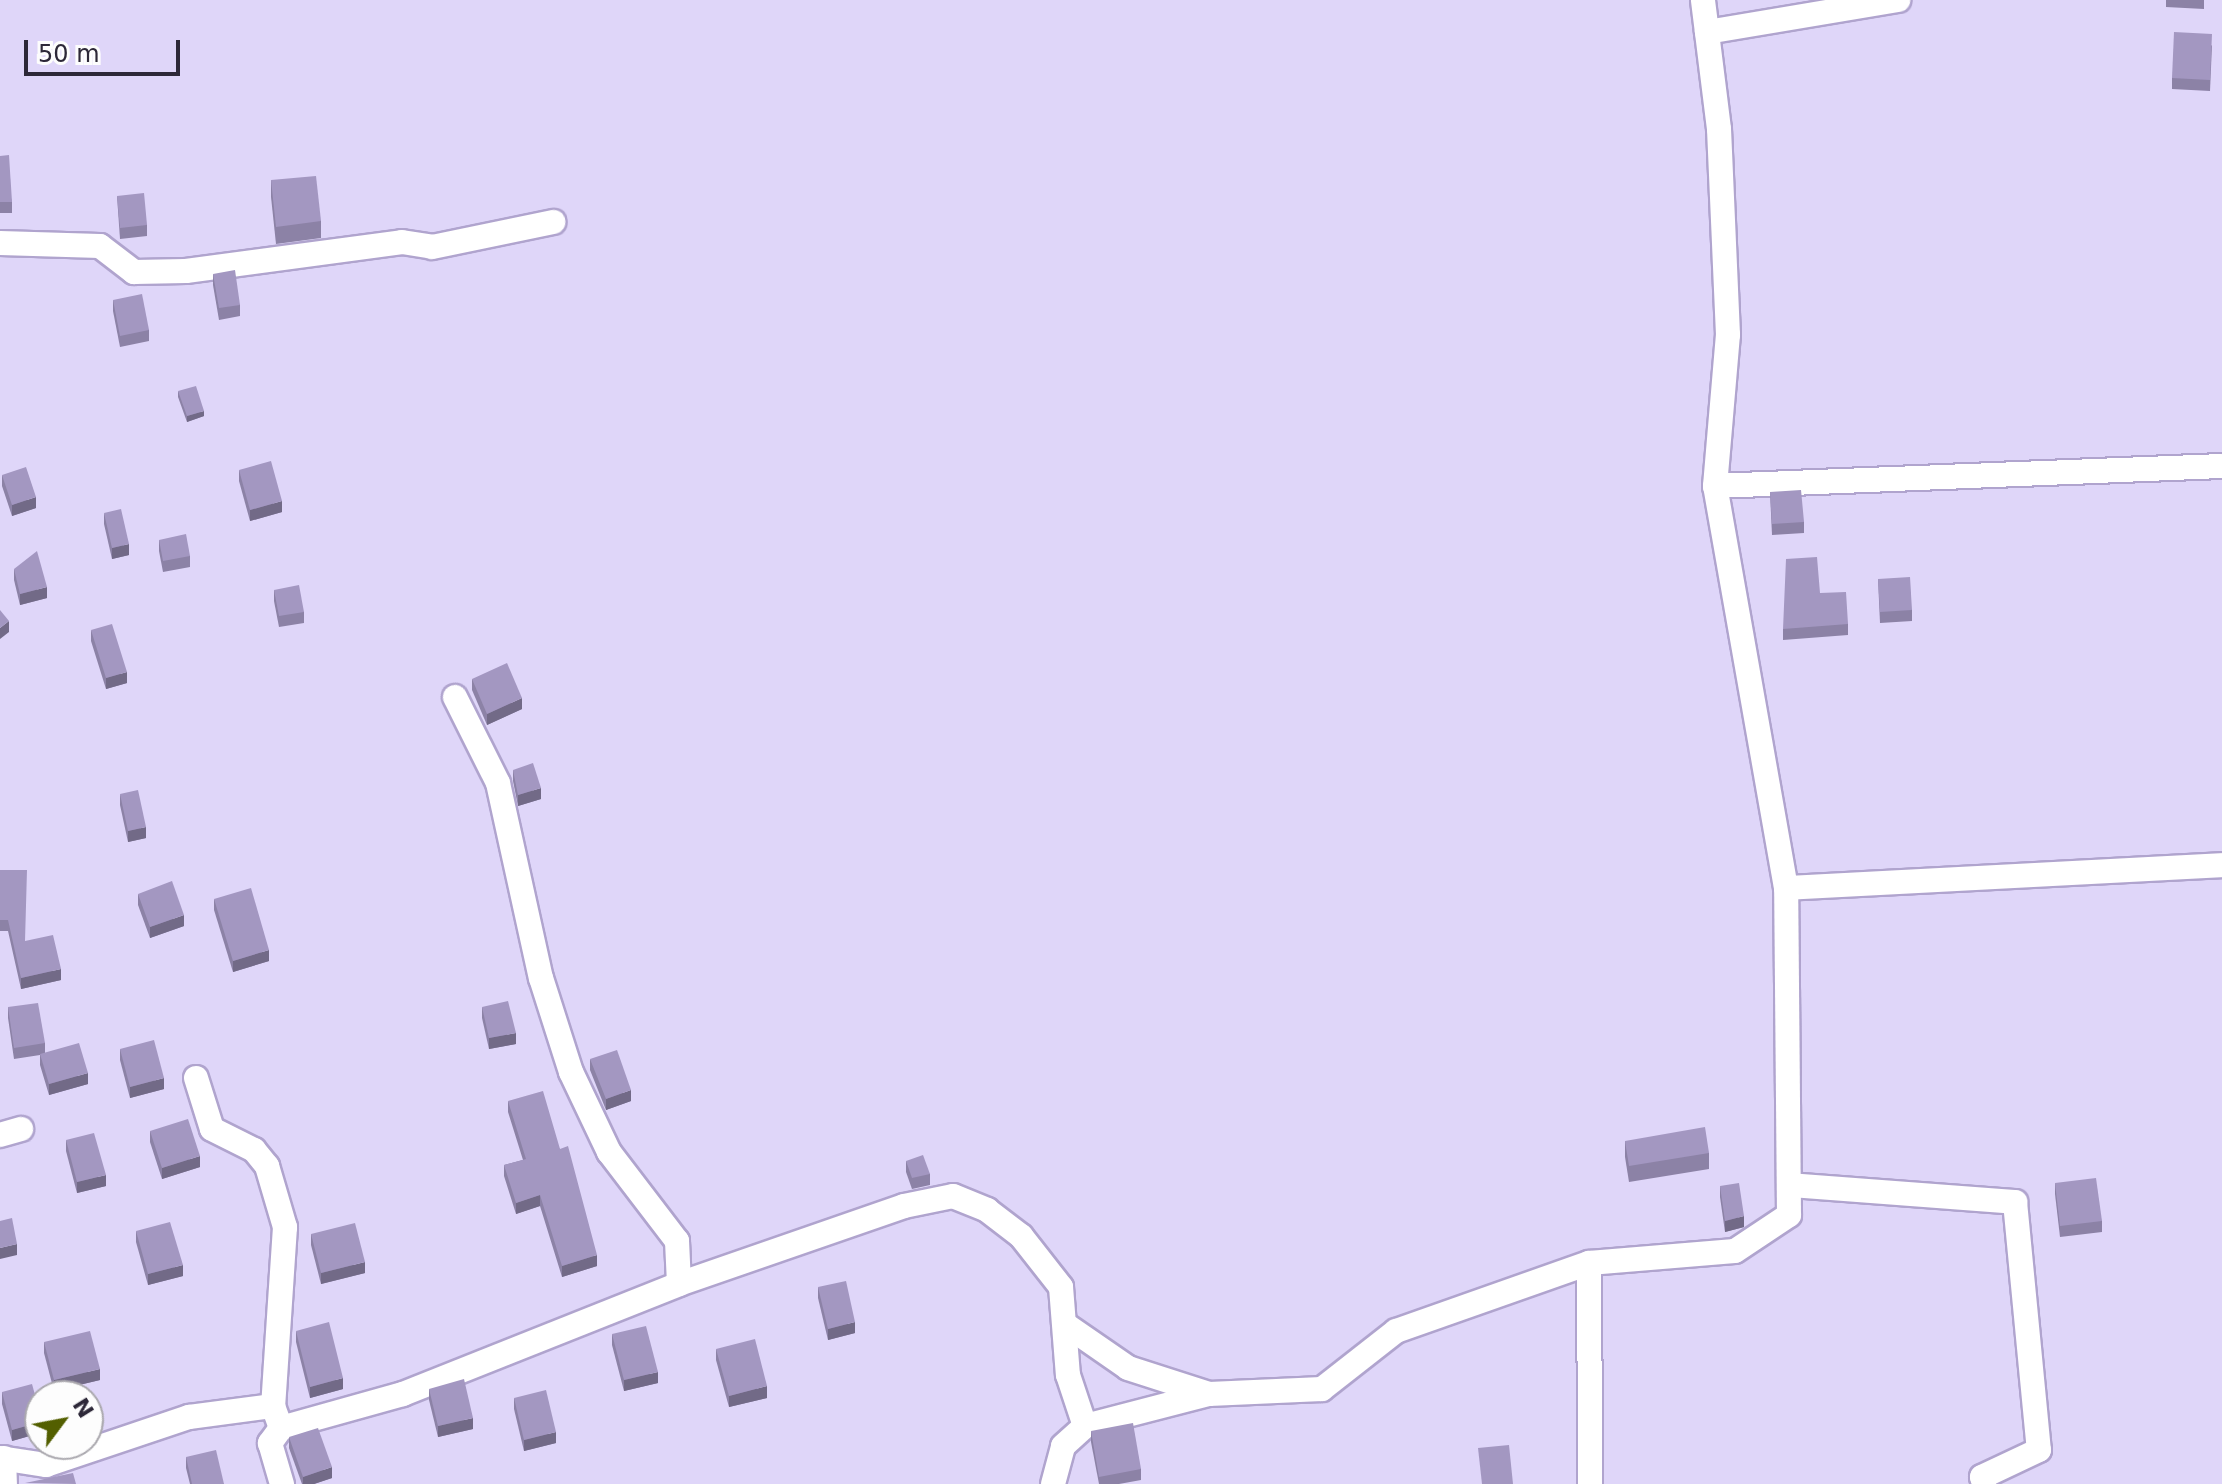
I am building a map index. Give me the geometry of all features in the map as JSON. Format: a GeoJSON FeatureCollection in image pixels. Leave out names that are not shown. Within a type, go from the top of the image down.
{"type":"FeatureCollection","features":[{"type":"Feature","properties":{"kind":"street"},"geometry":{"type":"LineString","coordinates":[[1053,1484],[1063,1446],[1085,1426],[1209,1394],[1322,1389],[1396,1331],[1589,1263],[1735,1251],[1789,1215],[1786,888],[1715,486],[1728,335],[1719,129],[1703,0]]}},
{"type":"Feature","properties":{"kind":"street"},"geometry":{"type":"LineString","coordinates":[[1707,32],[1898,0]]}},
{"type":"Feature","properties":{"kind":"street"},"geometry":{"type":"LineString","coordinates":[[0,243],[100,246],[134,272],[186,271],[402,242],[432,247],[553,222]]}},
{"type":"Feature","properties":{"kind":"street"},"geometry":{"type":"LineString","coordinates":[[1715,486],[2222,466]]}},
{"type":"Feature","properties":{"kind":"street"},"geometry":{"type":"LineString","coordinates":[[455,697],[498,783],[541,978],[571,1072],[609,1152],[677,1241],[679,1284]]}},
{"type":"Feature","properties":{"kind":"street"},"geometry":{"type":"LineString","coordinates":[[1786,888],[2222,865]]}},
{"type":"Feature","properties":{"kind":"street"},"geometry":{"type":"LineString","coordinates":[[196,1078],[212,1129],[254,1150],[267,1166],[285,1227],[277,1417],[270,1443],[282,1484]]}},
{"type":"Feature","properties":{"kind":"street"},"geometry":{"type":"LineString","coordinates":[[1790,1185],[2015,1202],[2039,1450],[1982,1477],[1984,1484]]}},
{"type":"Feature","properties":{"kind":"street"},"geometry":{"type":"LineString","coordinates":[[5,1484],[2,1458],[46,1465],[189,1417],[277,1417],[403,1394],[679,1284],[904,1206],[953,1196],[987,1210],[1021,1236],[1061,1287],[1068,1375],[1085,1426]]}},
{"type":"Feature","properties":{"kind":"street"},"geometry":{"type":"LineString","coordinates":[[1589,1263],[1590,1484]]}},
{"type":"Feature","properties":{"kind":"street"},"geometry":{"type":"LineString","coordinates":[[1066,1325],[1128,1368],[1209,1394]]}},
{"type":"Feature","properties":{"kind":"building"},"geometry":{"type":"Polygon","coordinates":[[[2174,32],[2212,34],[2210,80],[2172,78],[2174,32]]]}},
{"type":"Feature","properties":{"kind":"building"},"geometry":{"type":"Polygon","coordinates":[[[9,155],[12,202],[0,202],[0,156],[9,155]]]}},
{"type":"Feature","properties":{"kind":"building"},"geometry":{"type":"Polygon","coordinates":[[[316,176],[321,221],[276,227],[271,180],[316,176]]]}},
{"type":"Feature","properties":{"kind":"building"},"geometry":{"type":"Polygon","coordinates":[[[144,193],[147,225],[120,228],[117,196],[144,193]]]}},
{"type":"Feature","properties":{"kind":"building"},"geometry":{"type":"Polygon","coordinates":[[[235,270],[240,305],[219,308],[213,274],[235,270]]]}},
{"type":"Feature","properties":{"kind":"building"},"geometry":{"type":"Polygon","coordinates":[[[142,294],[149,330],[120,336],[113,300],[142,294]]]}},
{"type":"Feature","properties":{"kind":"building"},"geometry":{"type":"Polygon","coordinates":[[[196,386],[204,411],[187,416],[178,391],[196,386]]]}},
{"type":"Feature","properties":{"kind":"building"},"geometry":{"type":"Polygon","coordinates":[[[271,461],[282,501],[250,510],[239,470],[271,461]]]}},
{"type":"Feature","properties":{"kind":"building"},"geometry":{"type":"Polygon","coordinates":[[[26,467],[36,497],[12,505],[2,475],[26,467]]]}},
{"type":"Feature","properties":{"kind":"building"},"geometry":{"type":"Polygon","coordinates":[[[1801,490],[1804,522],[1772,524],[1770,492],[1801,490]]]}},
{"type":"Feature","properties":{"kind":"building"},"geometry":{"type":"Polygon","coordinates":[[[121,509],[129,544],[112,548],[104,513],[121,509]]]}},
{"type":"Feature","properties":{"kind":"building"},"geometry":{"type":"Polygon","coordinates":[[[186,534],[190,556],[163,561],[159,540],[186,534]]]}},
{"type":"Feature","properties":{"kind":"building"},"geometry":{"type":"Polygon","coordinates":[[[37,551],[47,587],[20,594],[14,569],[37,551]]]}},
{"type":"Feature","properties":{"kind":"building"},"geometry":{"type":"Polygon","coordinates":[[[1817,557],[1820,593],[1846,592],[1848,624],[1783,629],[1786,559],[1817,557]]]}},
{"type":"Feature","properties":{"kind":"building"},"geometry":{"type":"Polygon","coordinates":[[[1910,577],[1912,610],[1880,612],[1878,579],[1910,577]]]}},
{"type":"Feature","properties":{"kind":"building"},"geometry":{"type":"Polygon","coordinates":[[[299,585],[304,612],[279,616],[274,590],[299,585]]]}},
{"type":"Feature","properties":{"kind":"building"},"geometry":{"type":"Polygon","coordinates":[[[0,610],[9,621],[0,628],[0,610]]]}},
{"type":"Feature","properties":{"kind":"building"},"geometry":{"type":"Polygon","coordinates":[[[112,624],[127,672],[106,678],[91,630],[112,624]]]}},
{"type":"Feature","properties":{"kind":"building"},"geometry":{"type":"Polygon","coordinates":[[[507,663],[522,698],[487,714],[472,679],[507,663]]]}},
{"type":"Feature","properties":{"kind":"building"},"geometry":{"type":"Polygon","coordinates":[[[533,763],[541,788],[518,795],[513,770],[533,763]]]}},
{"type":"Feature","properties":{"kind":"building"},"geometry":{"type":"Polygon","coordinates":[[[138,790],[146,827],[128,831],[120,794],[138,790]]]}},
{"type":"Feature","properties":{"kind":"building"},"geometry":{"type":"Polygon","coordinates":[[[0,870],[27,870],[25,941],[53,935],[61,969],[21,978],[8,920],[0,920],[0,870]]]}},
{"type":"Feature","properties":{"kind":"building"},"geometry":{"type":"Polygon","coordinates":[[[172,881],[184,915],[150,927],[138,894],[172,881]]]}},
{"type":"Feature","properties":{"kind":"building"},"geometry":{"type":"Polygon","coordinates":[[[251,888],[269,950],[233,961],[214,899],[251,888]]]}},
{"type":"Feature","properties":{"kind":"building"},"geometry":{"type":"Polygon","coordinates":[[[508,1001],[516,1033],[489,1038],[482,1007],[508,1001]]]}},
{"type":"Feature","properties":{"kind":"building"},"geometry":{"type":"Polygon","coordinates":[[[38,1003],[45,1043],[14,1048],[8,1007],[38,1003]]]}},
{"type":"Feature","properties":{"kind":"building"},"geometry":{"type":"Polygon","coordinates":[[[154,1040],[164,1078],[130,1087],[120,1049],[154,1040]]]}},
{"type":"Feature","properties":{"kind":"building"},"geometry":{"type":"Polygon","coordinates":[[[79,1043],[88,1073],[49,1084],[40,1054],[79,1043]]]}},
{"type":"Feature","properties":{"kind":"building"},"geometry":{"type":"Polygon","coordinates":[[[617,1050],[631,1090],[606,1099],[590,1059],[617,1050]]]}},
{"type":"Feature","properties":{"kind":"building"},"geometry":{"type":"Polygon","coordinates":[[[543,1091],[560,1149],[568,1146],[597,1255],[562,1266],[540,1195],[516,1203],[504,1165],[526,1159],[508,1101],[543,1091]]]}},
{"type":"Feature","properties":{"kind":"building"},"geometry":{"type":"Polygon","coordinates":[[[188,1119],[200,1156],[162,1168],[150,1131],[188,1119]]]}},
{"type":"Feature","properties":{"kind":"building"},"geometry":{"type":"Polygon","coordinates":[[[1705,1127],[1709,1153],[1629,1166],[1625,1141],[1705,1127]]]}},
{"type":"Feature","properties":{"kind":"building"},"geometry":{"type":"Polygon","coordinates":[[[94,1133],[106,1175],[77,1182],[66,1140],[94,1133]]]}},
{"type":"Feature","properties":{"kind":"building"},"geometry":{"type":"Polygon","coordinates":[[[923,1155],[930,1174],[912,1178],[906,1161],[923,1155]]]}},
{"type":"Feature","properties":{"kind":"building"},"geometry":{"type":"Polygon","coordinates":[[[2096,1178],[2102,1221],[2060,1226],[2055,1183],[2096,1178]]]}},
{"type":"Feature","properties":{"kind":"building"},"geometry":{"type":"Polygon","coordinates":[[[1739,1183],[1744,1216],[1725,1221],[1720,1186],[1739,1183]]]}},
{"type":"Feature","properties":{"kind":"building"},"geometry":{"type":"Polygon","coordinates":[[[12,1218],[17,1244],[0,1248],[0,1221],[12,1218]]]}},
{"type":"Feature","properties":{"kind":"building"},"geometry":{"type":"Polygon","coordinates":[[[170,1222],[183,1265],[148,1274],[136,1231],[170,1222]]]}},
{"type":"Feature","properties":{"kind":"building"},"geometry":{"type":"Polygon","coordinates":[[[355,1223],[365,1262],[321,1273],[311,1234],[355,1223]]]}},
{"type":"Feature","properties":{"kind":"building"},"geometry":{"type":"Polygon","coordinates":[[[846,1281],[855,1322],[828,1329],[818,1287],[846,1281]]]}},
{"type":"Feature","properties":{"kind":"building"},"geometry":{"type":"Polygon","coordinates":[[[329,1322],[343,1378],[310,1387],[296,1331],[329,1322]]]}},
{"type":"Feature","properties":{"kind":"building"},"geometry":{"type":"Polygon","coordinates":[[[646,1326],[658,1372],[624,1380],[612,1334],[646,1326]]]}},
{"type":"Feature","properties":{"kind":"building"},"geometry":{"type":"Polygon","coordinates":[[[90,1331],[100,1369],[54,1380],[44,1342],[90,1331]]]}},
{"type":"Feature","properties":{"kind":"building"},"geometry":{"type":"Polygon","coordinates":[[[755,1339],[767,1386],[729,1396],[716,1349],[755,1339]]]}},
{"type":"Feature","properties":{"kind":"building"},"geometry":{"type":"Polygon","coordinates":[[[464,1379],[473,1418],[438,1426],[429,1389],[464,1379]]]}},
{"type":"Feature","properties":{"kind":"building"},"geometry":{"type":"Polygon","coordinates":[[[24,1386],[24,1427],[12,1430],[2,1392],[24,1386]]]}},
{"type":"Feature","properties":{"kind":"building"},"geometry":{"type":"Polygon","coordinates":[[[546,1390],[556,1432],[524,1440],[514,1398],[546,1390]]]}},
{"type":"Feature","properties":{"kind":"building"},"geometry":{"type":"Polygon","coordinates":[[[1133,1423],[1141,1469],[1099,1477],[1091,1431],[1133,1423]]]}},
{"type":"Feature","properties":{"kind":"building"},"geometry":{"type":"Polygon","coordinates":[[[318,1428],[332,1467],[303,1477],[289,1437],[318,1428]]]}},
{"type":"Feature","properties":{"kind":"building"},"geometry":{"type":"Polygon","coordinates":[[[1509,1445],[1513,1484],[1482,1484],[1478,1448],[1509,1445]]]}},
{"type":"Feature","properties":{"kind":"building"},"geometry":{"type":"Polygon","coordinates":[[[216,1450],[224,1484],[192,1484],[186,1457],[216,1450]]]}},
{"type":"Feature","properties":{"kind":"building"},"geometry":{"type":"Polygon","coordinates":[[[73,1473],[76,1484],[25,1483],[73,1473]]]}}]}
